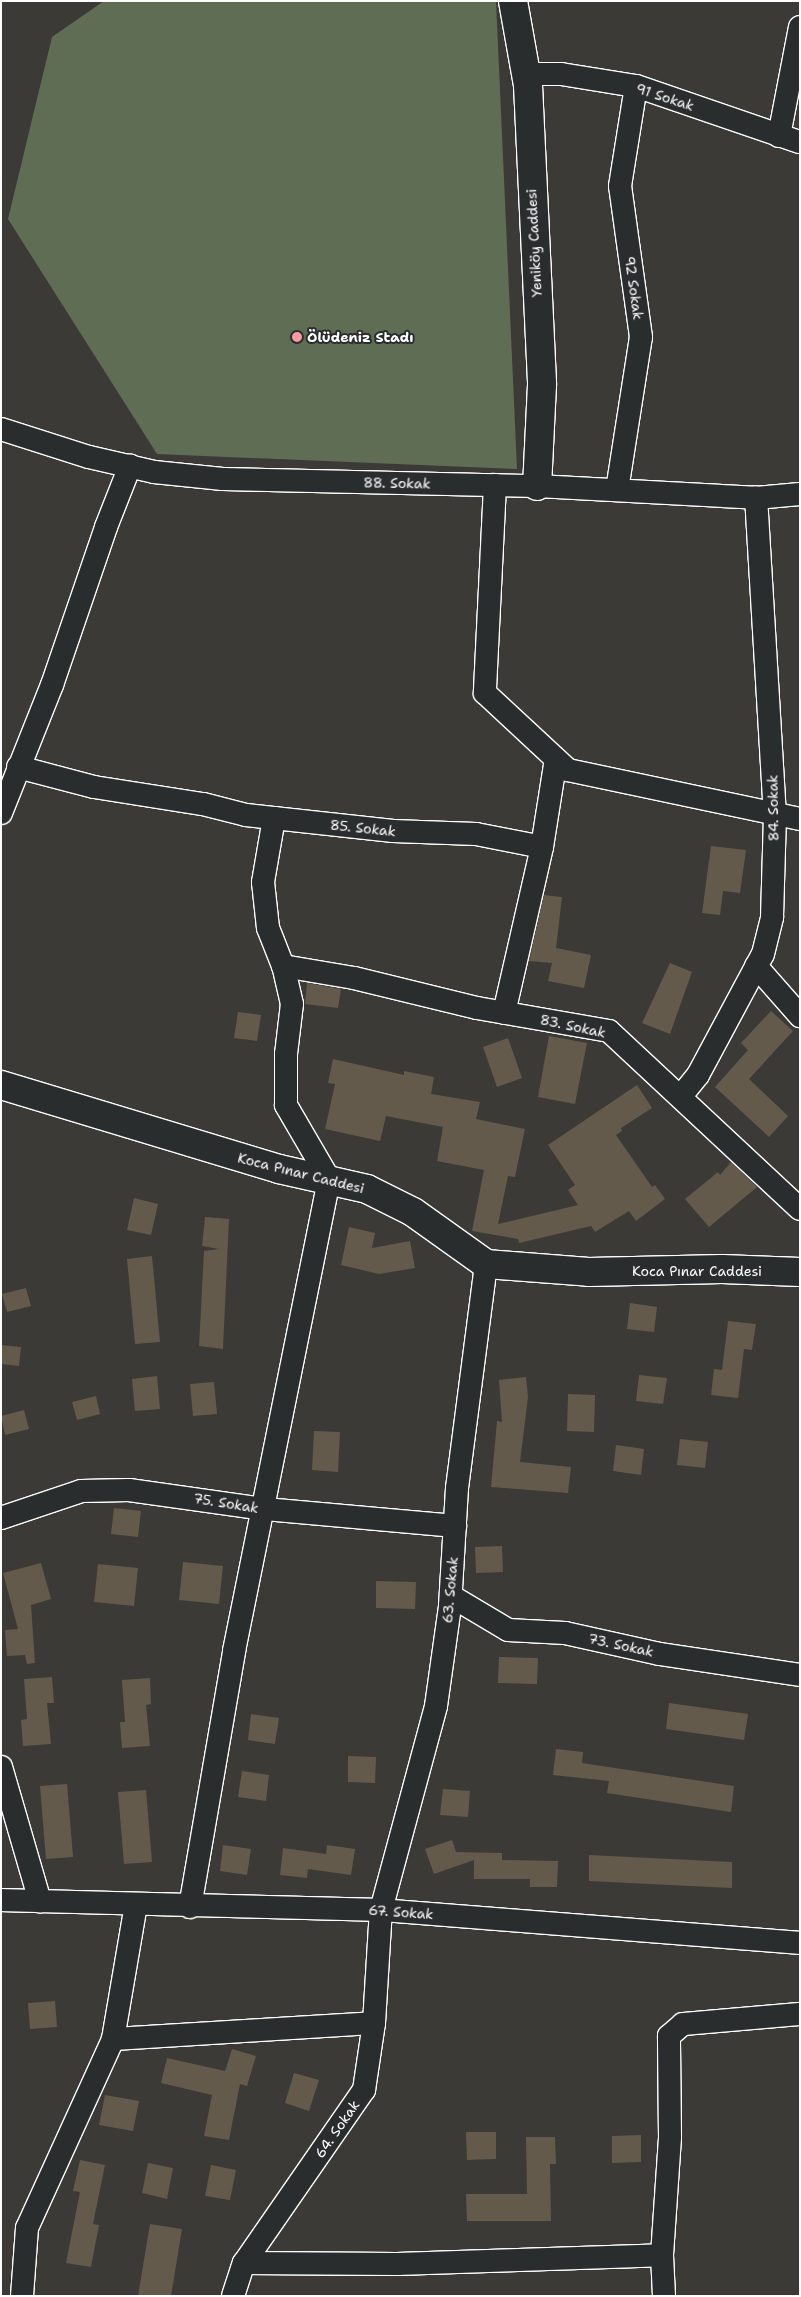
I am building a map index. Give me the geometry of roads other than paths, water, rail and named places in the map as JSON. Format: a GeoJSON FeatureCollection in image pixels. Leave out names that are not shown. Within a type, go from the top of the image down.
{"type":"FeatureCollection","features":[{"type":"Feature","properties":{"kind":"street","name":"Yeniköy Caddesi"},"geometry":{"type":"LineString","coordinates":[[513,1],[526,74],[542,385],[537,486]]}},
{"type":"Feature","properties":{"kind":"street"},"geometry":{"type":"LineString","coordinates":[[789,139],[800,27]]}},
{"type":"Feature","properties":{"kind":"street","name":"91 Sokak"},"geometry":{"type":"LineString","coordinates":[[526,74],[562,74],[636,86],[789,139]]}},
{"type":"Feature","properties":{"kind":"street","name":"92 Sokak"},"geometry":{"type":"LineString","coordinates":[[617,490],[641,337],[620,186],[636,86]]}},
{"type":"Feature","properties":{"kind":"street","name":"88. Sokak"},"geometry":{"type":"LineString","coordinates":[[1,428],[130,466],[223,479],[537,486],[756,498],[800,494]]}},
{"type":"Feature","properties":{"kind":"street"},"geometry":{"type":"LineString","coordinates":[[1,813],[52,685],[106,527],[130,466]]}},
{"type":"Feature","properties":{"kind":"street"},"geometry":{"type":"LineString","coordinates":[[495,485],[484,693],[568,770],[775,816],[800,819]]}},
{"type":"Feature","properties":{"kind":"street","name":"84. Sokak"},"geometry":{"type":"LineString","coordinates":[[681,1096],[698,1075],[763,954],[772,917],[775,816],[756,498]]}},
{"type":"Feature","properties":{"kind":"street"},"geometry":{"type":"LineString","coordinates":[[504,1013],[542,847],[556,758]]}},
{"type":"Feature","properties":{"kind":"street","name":"85. Sokak"},"geometry":{"type":"LineString","coordinates":[[18,767],[94,787],[274,818],[393,831],[476,834],[542,847]]}},
{"type":"Feature","properties":{"kind":"street"},"geometry":{"type":"LineString","coordinates":[[190,1906],[234,1651],[265,1509],[329,1179],[286,1105],[286,1054],[292,1004],[283,966],[268,928],[262,882],[274,818]]}},
{"type":"Feature","properties":{"kind":"street","name":"83. Sokak"},"geometry":{"type":"LineString","coordinates":[[283,966],[354,978],[504,1013],[609,1031],[681,1096],[800,1209]]}},
{"type":"Feature","properties":{"kind":"street"},"geometry":{"type":"LineString","coordinates":[[756,966],[800,1016]]}},
{"type":"Feature","properties":{"kind":"street","name":"Koca Pınar Caddesi"},"geometry":{"type":"LineString","coordinates":[[1,1085],[279,1169],[329,1179],[367,1190],[413,1212],[486,1264],[589,1272],[722,1269],[800,1272]]}},
{"type":"Feature","properties":{"kind":"street","name":"63. Sokak"},"geometry":{"type":"LineString","coordinates":[[381,1910],[436,1706],[450,1596],[455,1526],[486,1264]]}},
{"type":"Feature","properties":{"kind":"street","name":"75. Sokak"},"geometry":{"type":"LineString","coordinates":[[1,1518],[81,1491],[129,1490],[265,1509],[455,1526]]}},
{"type":"Feature","properties":{"kind":"street","name":"73. Sokak"},"geometry":{"type":"LineString","coordinates":[[450,1596],[508,1630],[565,1633],[660,1654],[800,1675]]}},
{"type":"Feature","properties":{"kind":"street"},"geometry":{"type":"LineString","coordinates":[[1,1767],[40,1901]]}},
{"type":"Feature","properties":{"kind":"street","name":"67. Sokak"},"geometry":{"type":"LineString","coordinates":[[1,1900],[381,1910],[800,1942]]}},
{"type":"Feature","properties":{"kind":"street"},"geometry":{"type":"LineString","coordinates":[[22,2296],[27,2228],[113,2039],[136,1905]]}},
{"type":"Feature","properties":{"kind":"street","name":"64. Sokak"},"geometry":{"type":"LineString","coordinates":[[234,2296],[244,2263],[364,2090],[374,2023],[381,1910]]}},
{"type":"Feature","properties":{"kind":"street"},"geometry":{"type":"LineString","coordinates":[[664,2296],[662,2255],[670,2136],[669,2036],[683,2024],[800,2014]]}},
{"type":"Feature","properties":{"kind":"street"},"geometry":{"type":"LineString","coordinates":[[113,2039],[374,2023]]}},
{"type":"Feature","properties":{"kind":"street"},"geometry":{"type":"LineString","coordinates":[[244,2263],[397,2264],[662,2255]]}},
{"type":"Feature","properties":{"kind":"place","name":"Ölüdeniz Stadı"},"geometry":{"type":"Point","coordinates":[297,337]}}]}
